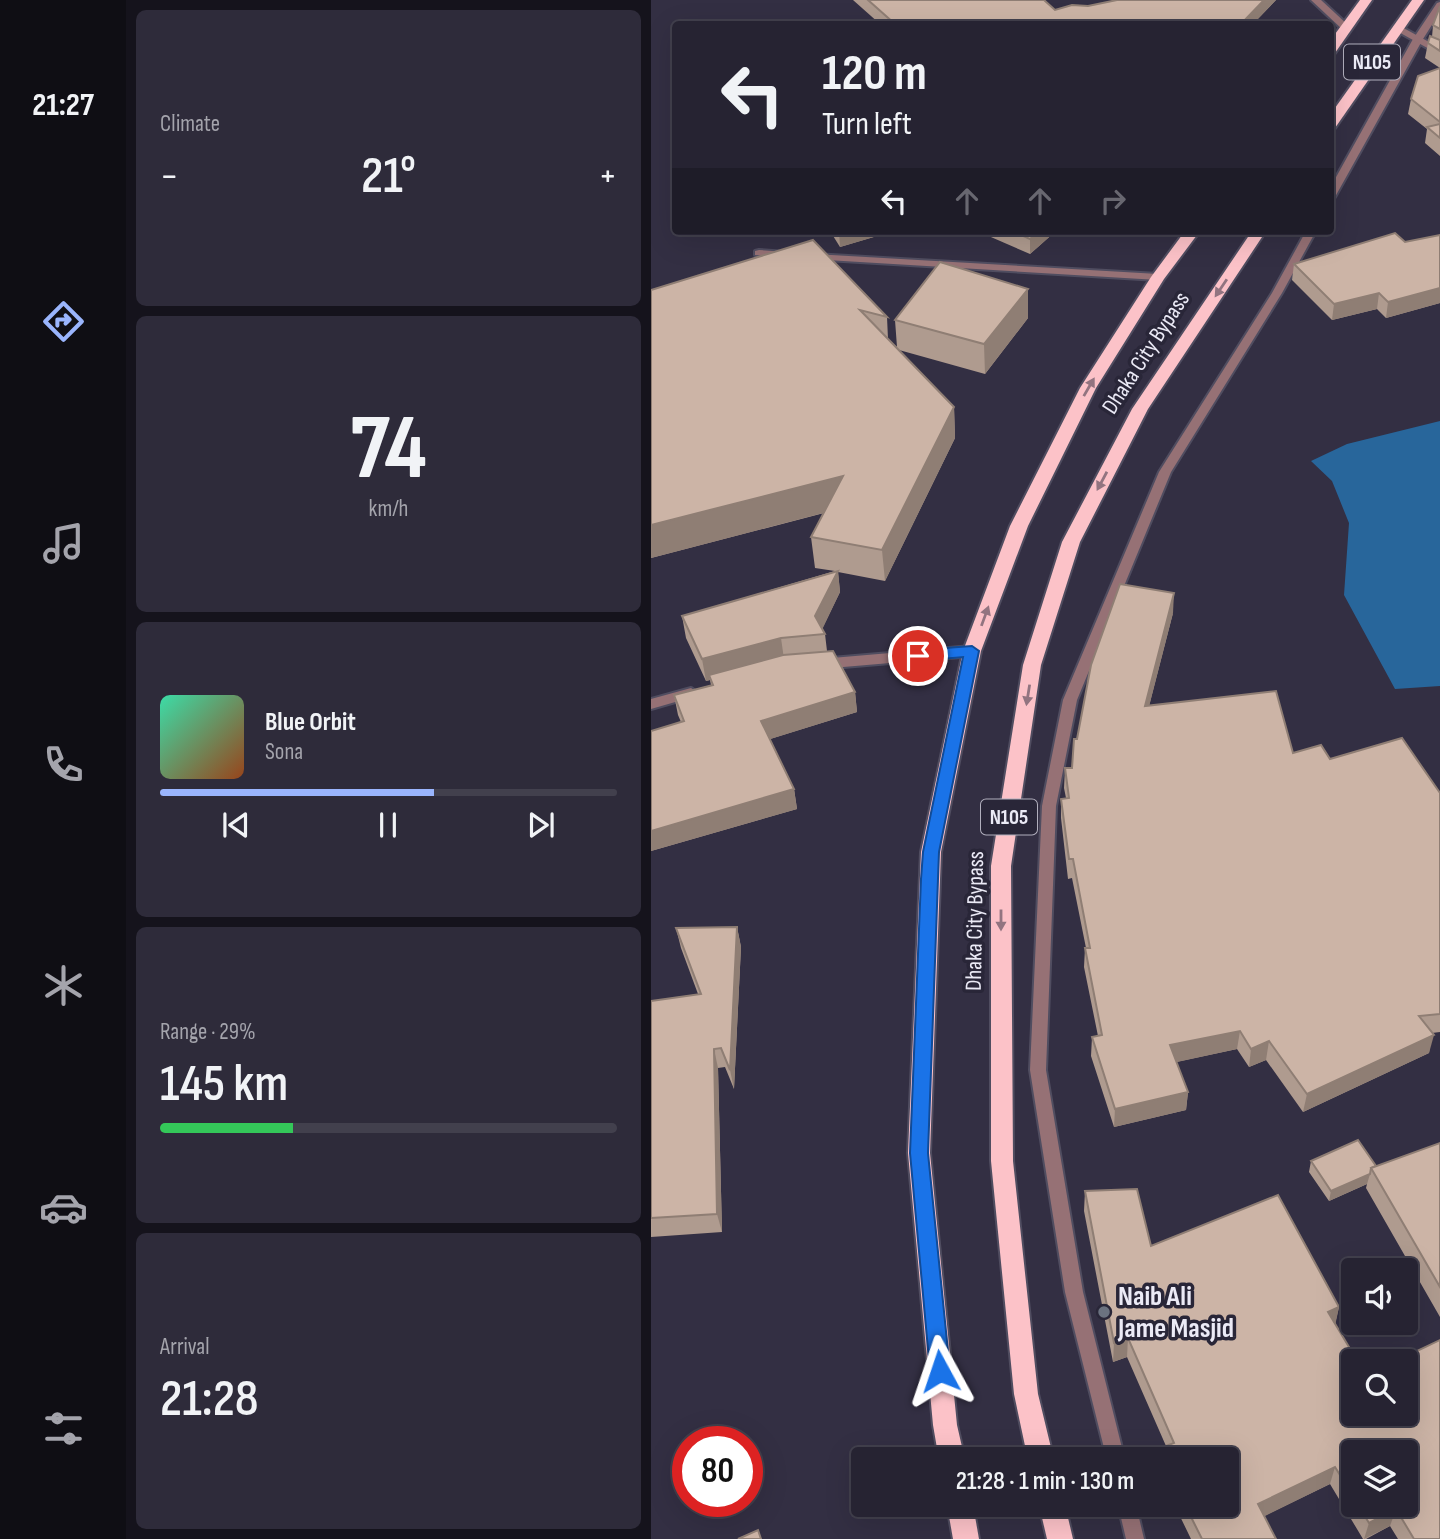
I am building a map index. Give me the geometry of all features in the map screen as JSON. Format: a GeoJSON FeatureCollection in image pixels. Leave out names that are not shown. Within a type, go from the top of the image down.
{"type":"FeatureCollection","features":[{"type":"Feature","properties":{"kind":"highway"},"geometry":{"type":"LineString","coordinates":[[1334,44],[1366,0]]}},
{"type":"Feature","properties":{"kind":"highway","name":"N105"},"geometry":{"type":"LineString","coordinates":[[1334,119],[1418,0]]}},
{"type":"Feature","properties":{"kind":"highway"},"geometry":{"type":"LineString","coordinates":[[949,1447],[945,1425],[919,1153],[931,852],[972,651],[1019,526],[1088,388],[1158,277],[1190,235]]}},
{"type":"Feature","properties":{"kind":"highway","name":"Dhaka City Bypass"},"geometry":{"type":"LineString","coordinates":[[1038,1447],[1026,1394],[1002,1161],[1001,866],[1032,664],[1071,542],[1140,409],[1256,235]]}},
{"type":"Feature","properties":{"kind":"highway"},"geometry":{"type":"LineString","coordinates":[[962,1517],[966,1539]]}},
{"type":"Feature","properties":{"kind":"highway"},"geometry":{"type":"LineString","coordinates":[[1054,1517],[1059,1539]]}},
{"type":"Feature","properties":{"kind":"street"},"geometry":{"type":"LineString","coordinates":[[1316,0],[1346,28]]}},
{"type":"Feature","properties":{"kind":"street"},"geometry":{"type":"LineString","coordinates":[[1334,190],[1418,39],[1440,5]]}},
{"type":"Feature","properties":{"kind":"street"},"geometry":{"type":"LineString","coordinates":[[1398,29],[1440,52]]}},
{"type":"Feature","properties":{"kind":"street"},"geometry":{"type":"LineString","coordinates":[[1113,1447],[1075,1292],[1038,1070],[1049,806],[1070,700],[1165,472],[1277,293],[1309,235]]}},
{"type":"Feature","properties":{"kind":"street"},"geometry":{"type":"LineString","coordinates":[[759,253],[1158,277]]}},
{"type":"Feature","properties":{"kind":"street"},"geometry":{"type":"LineString","coordinates":[[811,665],[972,651]]}},
{"type":"Feature","properties":{"kind":"street"},"geometry":{"type":"LineString","coordinates":[[651,704],[705,689]]}},
{"type":"Feature","properties":{"kind":"street"},"geometry":{"type":"LineString","coordinates":[[1130,1517],[1135,1539]]}},
{"type":"Feature","properties":{"kind":"water"},"geometry":{"type":"Polygon","coordinates":[[[1440,421],[1440,686],[1395,689],[1344,595],[1349,523],[1332,481],[1311,461],[1347,444],[1440,421]]]}},
{"type":"Feature","properties":{"kind":"building"},"geometry":{"type":"Polygon","coordinates":[[[868,0],[1044,0],[1055,10],[1072,5],[1088,6],[1117,0],[1264,0],[1244,21],[892,21],[868,0]]]}},
{"type":"Feature","properties":{"kind":"building"},"geometry":{"type":"Polygon","coordinates":[[[1440,6],[1440,29],[1433,25],[1440,6]]]}},
{"type":"Feature","properties":{"kind":"building"},"geometry":{"type":"Polygon","coordinates":[[[1430,36],[1440,40],[1440,51],[1428,43],[1430,36]]]}},
{"type":"Feature","properties":{"kind":"building"},"geometry":{"type":"Polygon","coordinates":[[[1440,68],[1440,122],[1411,99],[1418,76],[1440,68]]]}},
{"type":"Feature","properties":{"kind":"building"},"geometry":{"type":"Polygon","coordinates":[[[1440,124],[1440,138],[1427,127],[1440,124]]]}},
{"type":"Feature","properties":{"kind":"building"},"geometry":{"type":"Polygon","coordinates":[[[1395,233],[1405,242],[1440,235],[1440,288],[1388,302],[1379,293],[1334,304],[1294,264],[1395,233]]]}},
{"type":"Feature","properties":{"kind":"building"},"geometry":{"type":"Polygon","coordinates":[[[813,240],[887,317],[860,310],[954,407],[882,550],[811,537],[843,476],[651,525],[651,290],[813,240]]]}},
{"type":"Feature","properties":{"kind":"building"},"geometry":{"type":"Polygon","coordinates":[[[940,262],[1028,289],[984,344],[895,320],[940,262]]]}},
{"type":"Feature","properties":{"kind":"building"},"geometry":{"type":"Polygon","coordinates":[[[838,571],[815,616],[825,634],[781,638],[702,659],[682,616],[838,571]]]}},
{"type":"Feature","properties":{"kind":"building"},"geometry":{"type":"Polygon","coordinates":[[[1120,584],[1174,593],[1145,706],[1276,691],[1293,753],[1321,745],[1330,759],[1402,738],[1440,793],[1440,1014],[1419,1016],[1434,1035],[1307,1094],[1269,1041],[1251,1049],[1240,1031],[1170,1045],[1188,1092],[1115,1109],[1092,1037],[1102,1035],[1085,948],[1090,948],[1073,859],[1069,859],[1061,799],[1069,798],[1065,768],[1072,768],[1074,739],[1077,739],[1091,665],[1120,584]]]}},
{"type":"Feature","properties":{"kind":"building"},"geometry":{"type":"Polygon","coordinates":[[[833,651],[855,692],[761,721],[794,789],[651,831],[651,731],[684,721],[674,695],[713,685],[709,675],[783,655],[833,651]]]}},
{"type":"Feature","properties":{"kind":"building"},"geometry":{"type":"Polygon","coordinates":[[[737,927],[730,1070],[721,1048],[714,1049],[717,1214],[651,1218],[651,1001],[701,994],[676,928],[737,927]]]}},
{"type":"Feature","properties":{"kind":"building"},"geometry":{"type":"Polygon","coordinates":[[[1358,1140],[1376,1166],[1371,1168],[1370,1174],[1331,1191],[1311,1161],[1358,1140]]]}},
{"type":"Feature","properties":{"kind":"building"},"geometry":{"type":"Polygon","coordinates":[[[1440,1143],[1440,1287],[1371,1168],[1440,1143]]]}},
{"type":"Feature","properties":{"kind":"building"},"geometry":{"type":"Polygon","coordinates":[[[1137,1189],[1151,1246],[1278,1195],[1339,1307],[1328,1312],[1350,1349],[1341,1349],[1341,1426],[1418,1426],[1418,1351],[1440,1340],[1440,1539],[1414,1539],[1401,1517],[1418,1517],[1418,1440],[1341,1440],[1341,1477],[1335,1467],[1258,1504],[1276,1539],[1202,1539],[1191,1517],[1239,1517],[1239,1447],[1163,1447],[1174,1443],[1128,1338],[1114,1343],[1085,1191],[1137,1189]]]}},
{"type":"Feature","properties":{"kind":"building"},"geometry":{"type":"Polygon","coordinates":[[[1365,1517],[1381,1517],[1369,1523],[1365,1517]]]}},
{"type":"Feature","properties":{"kind":"building"},"geometry":{"type":"Polygon","coordinates":[[[758,1530],[761,1539],[738,1539],[758,1530]]]}},
{"type":"Feature","properties":{"kind":"place","name":"Naib Ali Jame Masjid"},"geometry":{"type":"Point","coordinates":[1104,1312]}},
{"type":"Feature","properties":{"kind":"route"},"geometry":{"type":"LineString","coordinates":[[918,656],[972,651],[931,852],[919,1153],[940,1371]]}}]}
